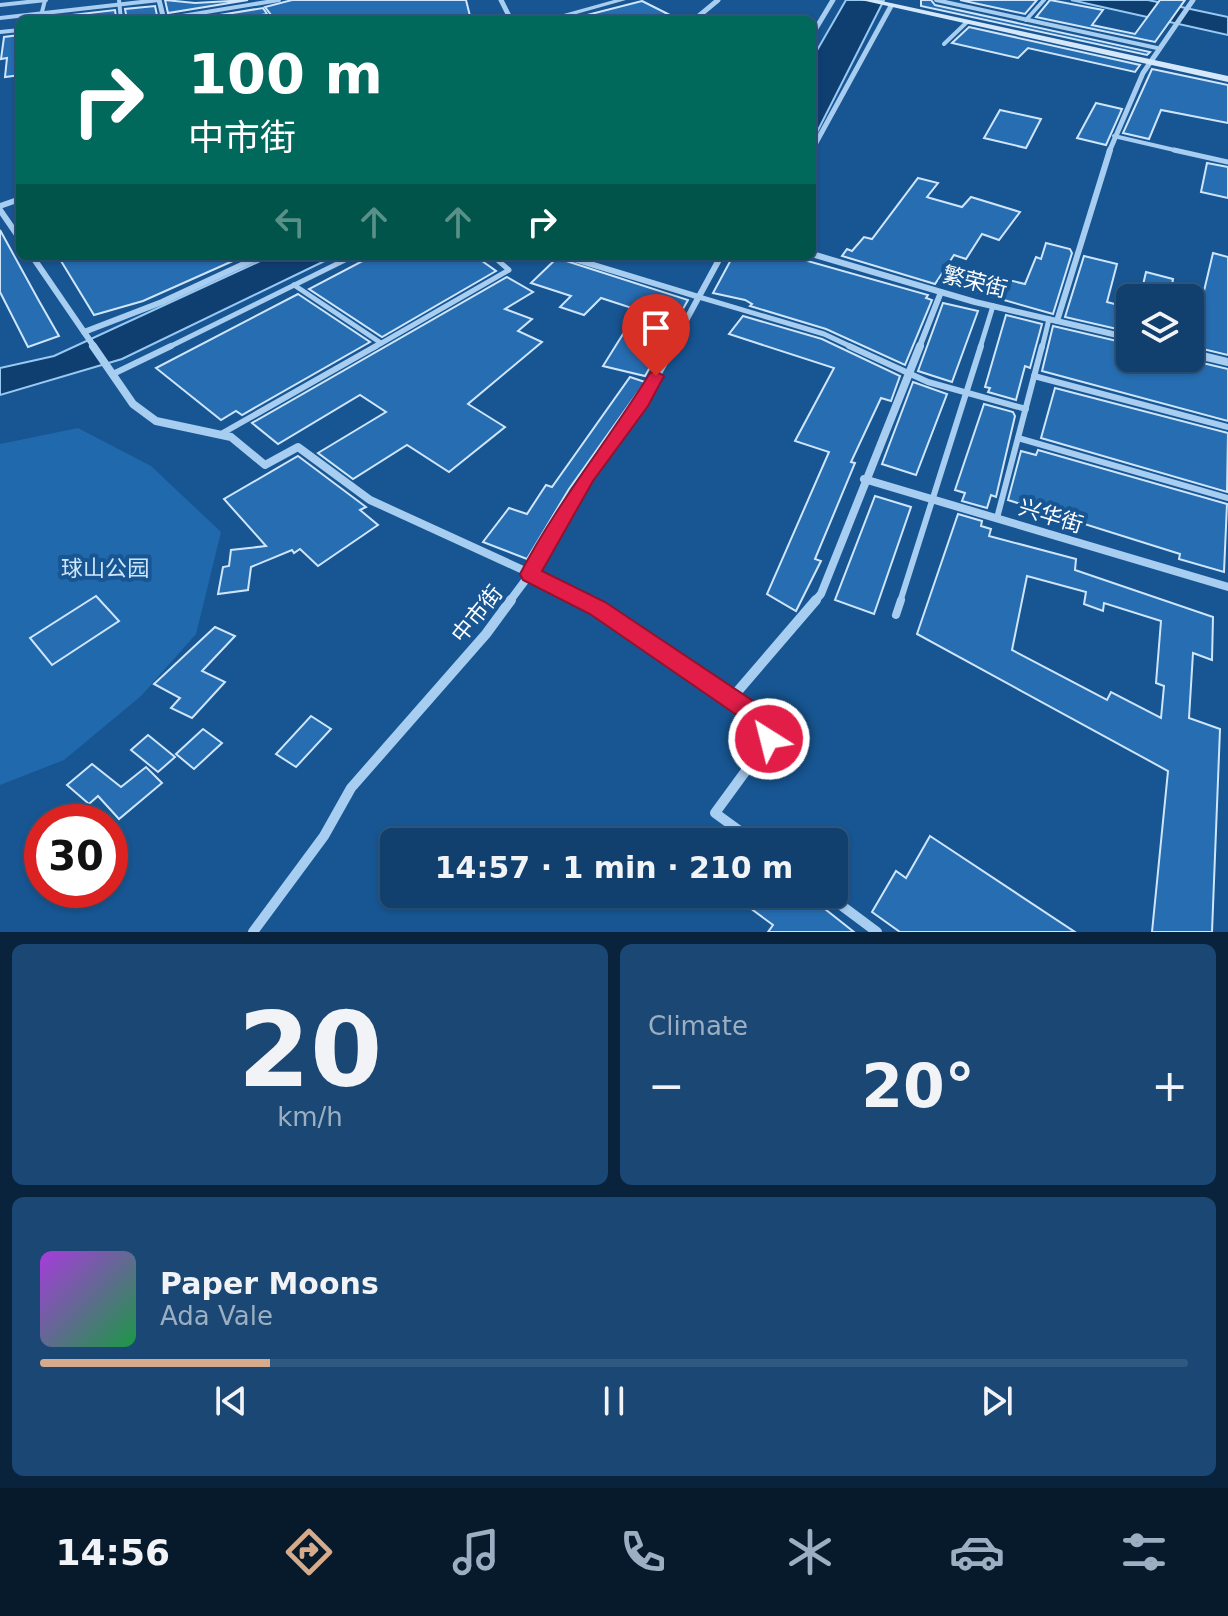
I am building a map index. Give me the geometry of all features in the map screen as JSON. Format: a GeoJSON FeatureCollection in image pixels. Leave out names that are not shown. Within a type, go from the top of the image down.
{"type":"FeatureCollection","features":[{"type":"Feature","properties":{"kind":"main road"},"geometry":{"type":"LineString","coordinates":[[865,0],[1228,79]]}},
{"type":"Feature","properties":{"kind":"street"},"geometry":{"type":"LineString","coordinates":[[561,16],[622,0]]}},
{"type":"Feature","properties":{"kind":"street"},"geometry":{"type":"LineString","coordinates":[[699,16],[718,0]]}},
{"type":"Feature","properties":{"kind":"street"},"geometry":{"type":"LineString","coordinates":[[816,28],[833,0]]}},
{"type":"Feature","properties":{"kind":"street"},"geometry":{"type":"LineString","coordinates":[[1053,320],[1114,136],[1147,61],[1191,1]]}},
{"type":"Feature","properties":{"kind":"street"},"geometry":{"type":"LineString","coordinates":[[816,142],[890,3]]}},
{"type":"Feature","properties":{"kind":"street"},"geometry":{"type":"LineString","coordinates":[[0,208],[16,227]]}},
{"type":"Feature","properties":{"kind":"street","name":"繁荣街"},"geometry":{"type":"LineString","coordinates":[[816,255],[993,306],[1116,335]]}},
{"type":"Feature","properties":{"kind":"street"},"geometry":{"type":"LineString","coordinates":[[35,260],[133,404],[146,416],[156,421],[231,437],[265,465],[298,447],[333,476],[370,500],[598,608],[766,722],[769,739],[715,813],[736,828]]}},
{"type":"Feature","properties":{"kind":"street"},"geometry":{"type":"LineString","coordinates":[[86,335],[252,260]]}},
{"type":"Feature","properties":{"kind":"street"},"geometry":{"type":"LineString","coordinates":[[577,260],[699,297]]}},
{"type":"Feature","properties":{"kind":"street","name":"中市街"},"geometry":{"type":"LineString","coordinates":[[253,932],[324,836],[351,788],[486,634],[530,574],[587,476],[642,402],[719,260]]}},
{"type":"Feature","properties":{"kind":"street"},"geometry":{"type":"LineString","coordinates":[[731,699],[821,594],[864,479],[941,292]]}},
{"type":"Feature","properties":{"kind":"street"},"geometry":{"type":"LineString","coordinates":[[1204,356],[1228,362]]}},
{"type":"Feature","properties":{"kind":"street","name":"兴华街"},"geometry":{"type":"LineString","coordinates":[[864,479],[1228,587]]}},
{"type":"Feature","properties":{"kind":"street"},"geometry":{"type":"LineString","coordinates":[[845,908],[877,932]]}},
{"type":"Feature","properties":{"kind":"lane"},"geometry":{"type":"LineString","coordinates":[[0,5],[46,0],[42,14]]}},
{"type":"Feature","properties":{"kind":"lane"},"geometry":{"type":"LineString","coordinates":[[21,16],[159,0]]}},
{"type":"Feature","properties":{"kind":"lane"},"geometry":{"type":"LineString","coordinates":[[182,16],[279,0]]}},
{"type":"Feature","properties":{"kind":"lane"},"geometry":{"type":"LineString","coordinates":[[936,0],[1157,48]]}},
{"type":"Feature","properties":{"kind":"lane"},"geometry":{"type":"LineString","coordinates":[[1026,20],[1044,0]]}},
{"type":"Feature","properties":{"kind":"lane"},"geometry":{"type":"LineString","coordinates":[[944,44],[967,22]]}},
{"type":"Feature","properties":{"kind":"lane"},"geometry":{"type":"LineString","coordinates":[[1114,136],[1228,162]]}},
{"type":"Feature","properties":{"kind":"lane"},"geometry":{"type":"LineString","coordinates":[[111,371],[345,260]]}},
{"type":"Feature","properties":{"kind":"lane"},"geometry":{"type":"LineString","coordinates":[[220,434],[509,270],[503,261]]}},
{"type":"Feature","properties":{"kind":"lane"},"geometry":{"type":"LineString","coordinates":[[294,285],[381,343]]}},
{"type":"Feature","properties":{"kind":"lane"},"geometry":{"type":"LineString","coordinates":[[699,297],[824,334],[907,374],[1026,409]]}},
{"type":"Feature","properties":{"kind":"lane"},"geometry":{"type":"LineString","coordinates":[[896,615],[993,306]]}},
{"type":"Feature","properties":{"kind":"lane"},"geometry":{"type":"LineString","coordinates":[[997,518],[1034,376],[1053,320]]}},
{"type":"Feature","properties":{"kind":"lane"},"geometry":{"type":"LineString","coordinates":[[1034,376],[1228,427]]}},
{"type":"Feature","properties":{"kind":"lane"},"geometry":{"type":"LineString","coordinates":[[1018,438],[1228,498]]}},
{"type":"Feature","properties":{"kind":"green space","name":"球山公园"},"geometry":{"type":"Polygon","coordinates":[[[78,428],[151,466],[221,532],[196,634],[141,696],[64,760],[0,785],[0,444],[78,428]]]}},
{"type":"Feature","properties":{"kind":"shaded area"},"geometry":{"type":"Polygon","coordinates":[[[846,0],[884,0],[816,134],[816,52],[846,0]]]}},
{"type":"Feature","properties":{"kind":"shaded area"},"geometry":{"type":"Polygon","coordinates":[[[1071,0],[1148,0],[1228,17],[1228,35],[1071,0]]]}},
{"type":"Feature","properties":{"kind":"shaded area"},"geometry":{"type":"Polygon","coordinates":[[[262,260],[327,260],[122,359],[0,395],[0,368],[54,356],[262,260]]]}},
{"type":"Feature","properties":{"kind":"building"},"geometry":{"type":"Polygon","coordinates":[[[165,0],[195,3],[248,0],[168,13],[165,0]]]}},
{"type":"Feature","properties":{"kind":"building"},"geometry":{"type":"Polygon","coordinates":[[[292,0],[466,0],[470,16],[272,16],[265,7],[292,0]]]}},
{"type":"Feature","properties":{"kind":"building"},"geometry":{"type":"Polygon","coordinates":[[[921,0],[1150,52],[1147,55],[921,6],[921,0]]]}},
{"type":"Feature","properties":{"kind":"building"},"geometry":{"type":"Polygon","coordinates":[[[960,0],[1037,0],[1025,14],[960,0]]]}},
{"type":"Feature","properties":{"kind":"building"},"geometry":{"type":"Polygon","coordinates":[[[1050,0],[1103,10],[1092,25],[1135,34],[1160,0],[1185,0],[1155,42],[1036,17],[1050,0]]]}},
{"type":"Feature","properties":{"kind":"building"},"geometry":{"type":"Polygon","coordinates":[[[642,1],[668,14],[661,16],[587,15],[642,1]]]}},
{"type":"Feature","properties":{"kind":"building"},"geometry":{"type":"Polygon","coordinates":[[[155,6],[157,16],[126,16],[125,9],[155,6]]]}},
{"type":"Feature","properties":{"kind":"building"},"geometry":{"type":"Polygon","coordinates":[[[263,8],[267,14],[255,16],[214,16],[263,8]]]}},
{"type":"Feature","properties":{"kind":"building"},"geometry":{"type":"Polygon","coordinates":[[[115,10],[116,16],[63,16],[115,10]]]}},
{"type":"Feature","properties":{"kind":"building"},"geometry":{"type":"Polygon","coordinates":[[[969,27],[1140,65],[1135,72],[1028,48],[1018,58],[952,43],[969,27]]]}},
{"type":"Feature","properties":{"kind":"building"},"geometry":{"type":"Polygon","coordinates":[[[16,36],[16,76],[5,77],[7,58],[1,59],[4,37],[16,36]]]}},
{"type":"Feature","properties":{"kind":"building"},"geometry":{"type":"Polygon","coordinates":[[[1152,69],[1228,85],[1228,123],[1161,110],[1149,139],[1123,133],[1152,69]]]}},
{"type":"Feature","properties":{"kind":"building"},"geometry":{"type":"Polygon","coordinates":[[[1096,103],[1122,109],[1106,145],[1077,138],[1096,103]]]}},
{"type":"Feature","properties":{"kind":"building"},"geometry":{"type":"Polygon","coordinates":[[[1000,110],[1041,119],[1026,148],[984,138],[1000,110]]]}},
{"type":"Feature","properties":{"kind":"building"},"geometry":{"type":"Polygon","coordinates":[[[1207,163],[1228,167],[1228,198],[1201,192],[1207,163]]]}},
{"type":"Feature","properties":{"kind":"building"},"geometry":{"type":"Polygon","coordinates":[[[918,178],[938,183],[927,197],[930,198],[962,207],[971,197],[1020,212],[999,240],[982,234],[966,259],[954,255],[935,284],[842,256],[847,249],[852,251],[864,237],[872,239],[918,178]]]}},
{"type":"Feature","properties":{"kind":"building"},"geometry":{"type":"Polygon","coordinates":[[[0,230],[59,336],[28,347],[0,292],[0,230]]]}},
{"type":"Feature","properties":{"kind":"building"},"geometry":{"type":"Polygon","coordinates":[[[1046,243],[1070,249],[1072,253],[1053,314],[976,292],[983,274],[1025,284],[1036,257],[1041,259],[1046,243]]]}},
{"type":"Feature","properties":{"kind":"building"},"geometry":{"type":"Polygon","coordinates":[[[1213,253],[1228,257],[1228,355],[1204,349],[1204,291],[1213,253]]]}},
{"type":"Feature","properties":{"kind":"building"},"geometry":{"type":"Polygon","coordinates":[[[1084,256],[1117,264],[1107,302],[1116,304],[1116,329],[1065,317],[1084,256]]]}},
{"type":"Feature","properties":{"kind":"building"},"geometry":{"type":"Polygon","coordinates":[[[60,260],[235,260],[143,301],[94,315],[60,260]]]}},
{"type":"Feature","properties":{"kind":"building"},"geometry":{"type":"Polygon","coordinates":[[[364,260],[481,260],[496,271],[382,337],[309,289],[364,260]]]}},
{"type":"Feature","properties":{"kind":"building"},"geometry":{"type":"Polygon","coordinates":[[[555,260],[563,260],[688,300],[645,376],[603,366],[638,310],[601,298],[584,315],[560,307],[571,296],[531,283],[555,260]]]}},
{"type":"Feature","properties":{"kind":"building"},"geometry":{"type":"Polygon","coordinates":[[[731,260],[804,260],[928,295],[926,298],[932,300],[905,365],[826,329],[750,306],[752,304],[745,300],[713,293],[731,260]]]}},
{"type":"Feature","properties":{"kind":"building"},"geometry":{"type":"Polygon","coordinates":[[[1146,272],[1173,279],[1172,284],[1143,284],[1146,272]]]}},
{"type":"Feature","properties":{"kind":"building"},"geometry":{"type":"Polygon","coordinates":[[[507,277],[533,292],[505,309],[532,319],[518,331],[542,342],[468,404],[505,427],[449,472],[407,445],[353,479],[318,453],[386,412],[360,395],[278,444],[252,423],[507,277]]]}},
{"type":"Feature","properties":{"kind":"building"},"geometry":{"type":"Polygon","coordinates":[[[298,294],[370,342],[242,415],[236,411],[221,420],[156,368],[298,294]]]}},
{"type":"Feature","properties":{"kind":"building"},"geometry":{"type":"Polygon","coordinates":[[[943,303],[978,311],[952,382],[918,371],[943,303]]]}},
{"type":"Feature","properties":{"kind":"building"},"geometry":{"type":"Polygon","coordinates":[[[1006,315],[1042,324],[1030,368],[1025,366],[1016,400],[988,392],[990,388],[985,387],[1006,315]]]}},
{"type":"Feature","properties":{"kind":"building"},"geometry":{"type":"Polygon","coordinates":[[[743,316],[822,339],[900,376],[891,401],[881,398],[851,462],[855,463],[815,559],[821,561],[796,611],[767,594],[829,452],[795,441],[834,368],[729,334],[743,316]]]}},
{"type":"Feature","properties":{"kind":"building"},"geometry":{"type":"Polygon","coordinates":[[[1053,326],[1116,341],[1116,372],[1204,372],[1204,363],[1228,369],[1228,421],[1042,371],[1053,326]]]}},
{"type":"Feature","properties":{"kind":"building"},"geometry":{"type":"Polygon","coordinates":[[[630,377],[645,382],[569,489],[527,559],[483,542],[509,508],[527,514],[546,485],[552,487],[630,377]]]}},
{"type":"Feature","properties":{"kind":"building"},"geometry":{"type":"Polygon","coordinates":[[[913,382],[947,394],[916,475],[882,464],[913,382]]]}},
{"type":"Feature","properties":{"kind":"building"},"geometry":{"type":"Polygon","coordinates":[[[1055,388],[1228,433],[1227,492],[1041,438],[1055,388]]]}},
{"type":"Feature","properties":{"kind":"building"},"geometry":{"type":"Polygon","coordinates":[[[984,404],[1013,412],[1015,416],[996,497],[991,495],[987,508],[962,501],[965,493],[955,490],[984,404]]]}},
{"type":"Feature","properties":{"kind":"building"},"geometry":{"type":"Polygon","coordinates":[[[1038,450],[1227,504],[1224,572],[1179,559],[1180,554],[1008,500],[1021,451],[1036,455],[1038,450]]]}},
{"type":"Feature","properties":{"kind":"building"},"geometry":{"type":"Polygon","coordinates":[[[298,456],[366,507],[360,510],[378,525],[318,566],[300,549],[294,553],[292,550],[251,567],[248,590],[218,594],[223,567],[229,566],[231,550],[266,546],[224,499],[298,456]]]}},
{"type":"Feature","properties":{"kind":"building"},"geometry":{"type":"Polygon","coordinates":[[[875,496],[911,507],[874,614],[835,600],[875,496]]]}},
{"type":"Feature","properties":{"kind":"building"},"geometry":{"type":"Polygon","coordinates":[[[958,514],[982,521],[981,526],[991,529],[989,536],[1076,559],[1075,570],[1213,617],[1212,660],[1193,653],[1189,718],[1220,729],[1212,932],[1152,932],[1168,771],[917,634],[958,514]],[[1027,576],[1012,650],[1107,700],[1111,692],[1161,718],[1164,686],[1156,683],[1161,621],[1104,603],[1103,611],[1084,604],[1086,592],[1027,576]]]}},
{"type":"Feature","properties":{"kind":"building"},"geometry":{"type":"Polygon","coordinates":[[[96,596],[119,621],[52,665],[30,638],[96,596]]]}},
{"type":"Feature","properties":{"kind":"building"},"geometry":{"type":"Polygon","coordinates":[[[215,627],[235,636],[202,671],[225,682],[192,718],[171,708],[180,698],[154,684],[215,627]]]}},
{"type":"Feature","properties":{"kind":"building"},"geometry":{"type":"Polygon","coordinates":[[[311,716],[331,729],[296,767],[276,754],[311,716]]]}},
{"type":"Feature","properties":{"kind":"building"},"geometry":{"type":"Polygon","coordinates":[[[203,729],[222,743],[194,769],[176,754],[203,729]]]}},
{"type":"Feature","properties":{"kind":"building"},"geometry":{"type":"Polygon","coordinates":[[[148,735],[175,757],[158,772],[131,750],[148,735]]]}},
{"type":"Feature","properties":{"kind":"building"},"geometry":{"type":"Polygon","coordinates":[[[92,764],[121,787],[146,767],[162,783],[128,811],[128,804],[105,804],[98,796],[89,804],[67,785],[92,764]]]}},
{"type":"Feature","properties":{"kind":"building"},"geometry":{"type":"Polygon","coordinates":[[[930,836],[1075,932],[900,932],[872,912],[896,871],[906,878],[930,836]]]}},
{"type":"Feature","properties":{"kind":"building"},"geometry":{"type":"Polygon","coordinates":[[[750,908],[824,908],[854,932],[768,932],[773,925],[750,908]]]}},
{"type":"Feature","properties":{"kind":"route"},"geometry":{"type":"LineString","coordinates":[[656,376],[642,402],[587,476],[530,574],[598,608],[749,710],[766,722],[769,739]]}}]}
